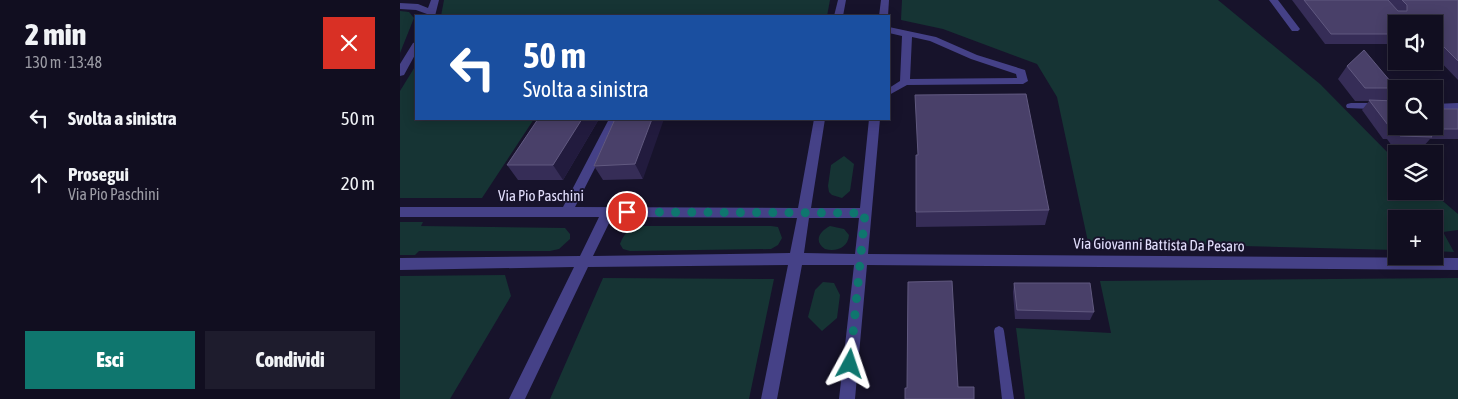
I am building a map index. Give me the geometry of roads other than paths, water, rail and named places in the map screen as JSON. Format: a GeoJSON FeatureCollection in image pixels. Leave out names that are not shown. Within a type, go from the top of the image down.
{"type":"FeatureCollection","features":[{"type":"Feature","properties":{"kind":"street"},"geometry":{"type":"LineString","coordinates":[[400,6],[418,7],[431,15],[435,0]]}},
{"type":"Feature","properties":{"kind":"street"},"geometry":{"type":"LineString","coordinates":[[839,15],[842,0]]}},
{"type":"Feature","properties":{"kind":"street"},"geometry":{"type":"LineString","coordinates":[[884,15],[885,0]]}},
{"type":"Feature","properties":{"kind":"street"},"geometry":{"type":"LineString","coordinates":[[1273,0],[1294,29]]}},
{"type":"Feature","properties":{"kind":"street"},"geometry":{"type":"LineString","coordinates":[[890,30],[933,39],[974,57],[1021,72],[1023,81],[905,82],[890,91]]}},
{"type":"Feature","properties":{"kind":"street"},"geometry":{"type":"LineString","coordinates":[[905,82],[907,35]]}},
{"type":"Feature","properties":{"kind":"street"},"geometry":{"type":"LineString","coordinates":[[400,73],[415,47]]}},
{"type":"Feature","properties":{"kind":"street"},"geometry":{"type":"LineString","coordinates":[[1351,106],[1388,107]]}},
{"type":"Feature","properties":{"kind":"street"},"geometry":{"type":"LineString","coordinates":[[1443,107],[1458,107]]}},
{"type":"Feature","properties":{"kind":"street"},"geometry":{"type":"LineString","coordinates":[[566,213],[613,120]]}},
{"type":"Feature","properties":{"kind":"street"},"geometry":{"type":"LineString","coordinates":[[769,399],[820,120]]}},
{"type":"Feature","properties":{"kind":"street"},"geometry":{"type":"LineString","coordinates":[[847,399],[875,120]]}},
{"type":"Feature","properties":{"kind":"street","name":"Via Pio Paschini"},"geometry":{"type":"LineString","coordinates":[[400,212],[865,213]]}},
{"type":"Feature","properties":{"kind":"street"},"geometry":{"type":"LineString","coordinates":[[518,399],[608,212]]}},
{"type":"Feature","properties":{"kind":"street"},"geometry":{"type":"LineString","coordinates":[[400,264],[796,259]]}},
{"type":"Feature","properties":{"kind":"street","name":"Via Giovanni Battista Da Pesaro"},"geometry":{"type":"LineString","coordinates":[[796,259],[1458,264]]}},
{"type":"Feature","properties":{"kind":"lane"},"geometry":{"type":"LineString","coordinates":[[999,331],[1008,399]]}}]}
